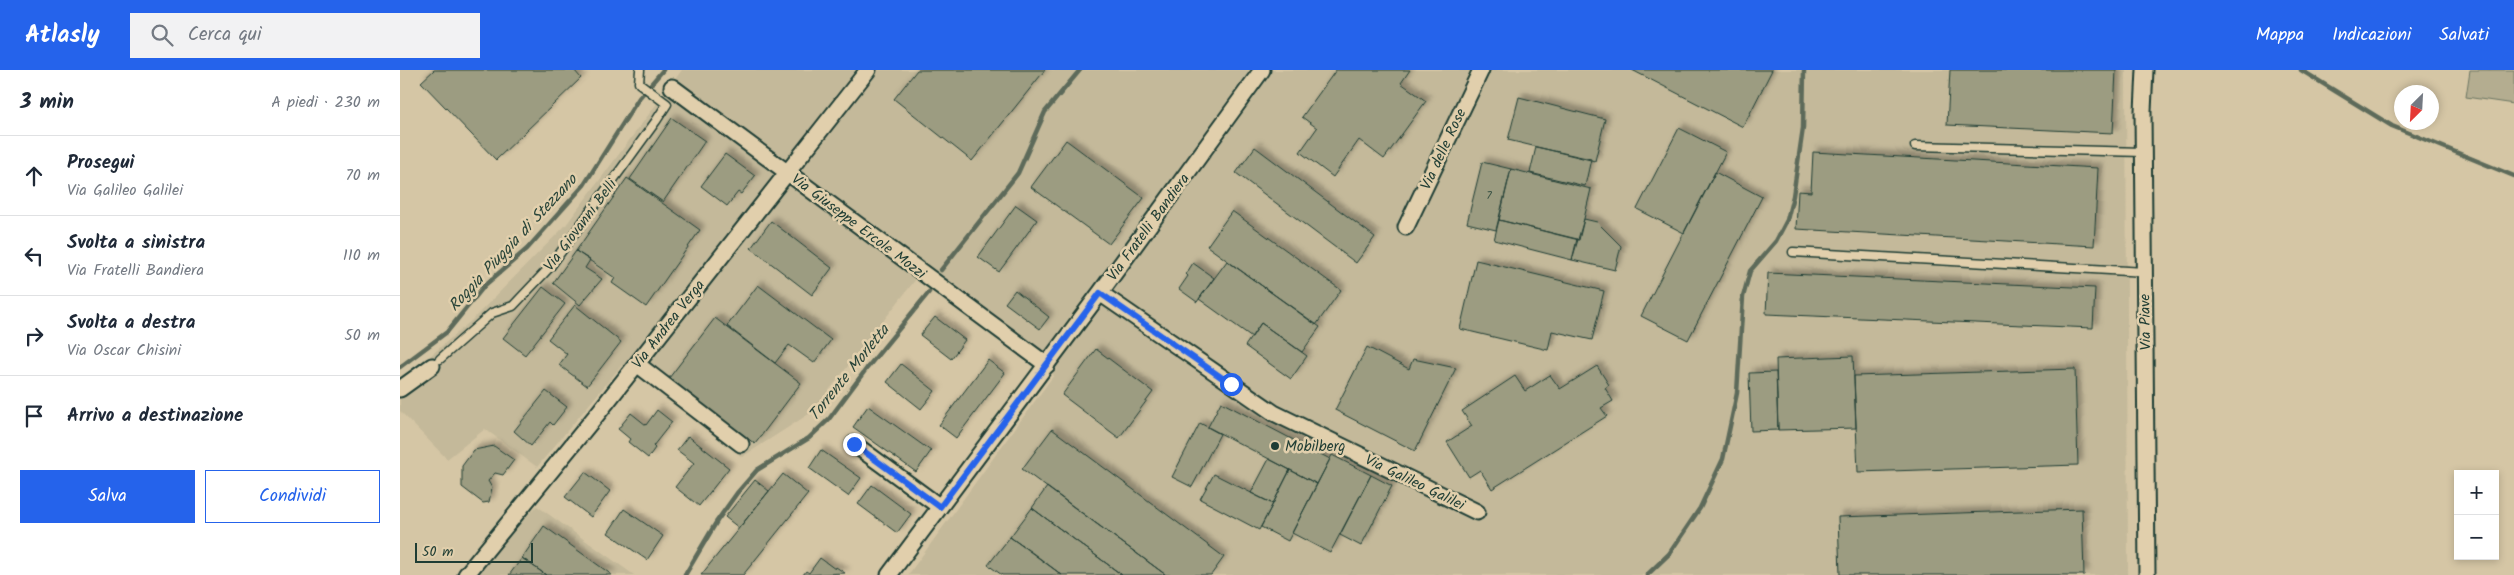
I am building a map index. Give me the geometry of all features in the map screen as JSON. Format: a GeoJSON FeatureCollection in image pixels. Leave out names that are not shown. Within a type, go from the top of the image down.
{"type":"FeatureCollection","features":[{"type":"Feature","properties":{"kind":"street","name":"Via Andrea Verga"},"geometry":{"type":"LineString","coordinates":[[466,575],[637,364],[868,70]]}},
{"type":"Feature","properties":{"kind":"street","name":"Via Fratelli Bandiera"},"geometry":{"type":"LineString","coordinates":[[889,575],[1100,293],[1262,70]]}},
{"type":"Feature","properties":{"kind":"street","name":"Via delle Rose"},"geometry":{"type":"LineString","coordinates":[[1406,227],[1480,70]]}},
{"type":"Feature","properties":{"kind":"street","name":"Via Piave"},"geometry":{"type":"LineString","coordinates":[[2145,70],[2143,152],[2148,575]]}},
{"type":"Feature","properties":{"kind":"street","name":"Via Giuseppe Ercole Mozzi"},"geometry":{"type":"LineString","coordinates":[[672,88],[1046,365]]}},
{"type":"Feature","properties":{"kind":"street","name":"Via Galileo Galilei"},"geometry":{"type":"LineString","coordinates":[[1100,293],[1274,412],[1477,512]]}},
{"type":"Feature","properties":{"kind":"street","name":"Via Giovanni Belli"},"geometry":{"type":"LineString","coordinates":[[400,390],[436,362]]}},
{"type":"Feature","properties":{"kind":"street"},"geometry":{"type":"LineString","coordinates":[[637,364],[741,444]]}},
{"type":"Feature","properties":{"kind":"street"},"geometry":{"type":"LineString","coordinates":[[854,444],[940,507]]}},
{"type":"Feature","properties":{"kind":"lane","name":"Via Giovanni Belli"},"geometry":{"type":"LineString","coordinates":[[436,362],[492,313],[513,306],[550,267],[656,121],[667,104],[641,86],[639,83],[640,70]]}},
{"type":"Feature","properties":{"kind":"lane"},"geometry":{"type":"LineString","coordinates":[[1915,146],[2143,152]]}},
{"type":"Feature","properties":{"kind":"lane"},"geometry":{"type":"LineString","coordinates":[[1793,252],[2144,272]]}},
{"type":"Feature","properties":{"kind":"shaded area"},"geometry":{"type":"Polygon","coordinates":[[[682,70],[2126,70],[2128,575],[908,575],[1054,375],[916,279],[812,412],[742,457],[622,365],[537,467],[485,429],[447,459],[400,411],[400,382],[472,320],[566,225],[682,70]]]}},
{"type":"Feature","properties":{"kind":"shaded area"},"geometry":{"type":"Polygon","coordinates":[[[2470,70],[2514,70],[2514,104],[2466,97],[2470,70]]]}},
{"type":"Feature","properties":{"kind":"shaded area"},"geometry":{"type":"Polygon","coordinates":[[[537,506],[634,575],[475,575],[509,533],[537,506]]]}},
{"type":"Feature","properties":{"kind":"building"},"geometry":{"type":"Polygon","coordinates":[[[434,70],[574,70],[581,78],[496,160],[421,82],[434,70]]]}},
{"type":"Feature","properties":{"kind":"building"},"geometry":{"type":"Polygon","coordinates":[[[917,70],[1045,70],[972,161],[894,99],[917,70]]]}},
{"type":"Feature","properties":{"kind":"building"},"geometry":{"type":"Polygon","coordinates":[[[1336,70],[1410,70],[1401,83],[1426,101],[1384,159],[1359,140],[1333,177],[1300,152],[1317,128],[1302,117],[1336,70]]]}},
{"type":"Feature","properties":{"kind":"building"},"geometry":{"type":"Polygon","coordinates":[[[1632,70],[1772,70],[1743,127],[1632,70]]]}},
{"type":"Feature","properties":{"kind":"building"},"geometry":{"type":"Polygon","coordinates":[[[1950,70],[2116,70],[2113,133],[1947,125],[1950,70]]]}},
{"type":"Feature","properties":{"kind":"building"},"geometry":{"type":"Polygon","coordinates":[[[1519,97],[1605,119],[1595,161],[1508,140],[1519,97]]]}},
{"type":"Feature","properties":{"kind":"building"},"geometry":{"type":"Polygon","coordinates":[[[672,118],[705,141],[663,202],[630,179],[672,118]]]}},
{"type":"Feature","properties":{"kind":"building"},"geometry":{"type":"Polygon","coordinates":[[[1679,128],[1726,152],[1684,233],[1637,209],[1679,128]]]}},
{"type":"Feature","properties":{"kind":"building"},"geometry":{"type":"Polygon","coordinates":[[[1066,140],[1144,198],[1109,244],[1031,187],[1066,140]]]}},
{"type":"Feature","properties":{"kind":"building"},"geometry":{"type":"Polygon","coordinates":[[[1255,147],[1375,237],[1356,263],[1236,173],[1255,147]]]}},
{"type":"Feature","properties":{"kind":"building"},"geometry":{"type":"Polygon","coordinates":[[[1536,147],[1591,159],[1585,186],[1530,173],[1536,147]]]}},
{"type":"Feature","properties":{"kind":"building"},"geometry":{"type":"Polygon","coordinates":[[[1813,152],[2098,168],[2094,246],[1796,229],[1798,191],[1811,192],[1813,152]]]}},
{"type":"Feature","properties":{"kind":"building"},"geometry":{"type":"Polygon","coordinates":[[[725,154],[755,176],[741,194],[738,192],[727,206],[701,186],[725,154]]]}},
{"type":"Feature","properties":{"kind":"building"},"geometry":{"type":"Polygon","coordinates":[[[1482,162],[1511,169],[1496,230],[1467,223],[1482,162]]]}},
{"type":"Feature","properties":{"kind":"building"},"geometry":{"type":"Polygon","coordinates":[[[1511,169],[1591,189],[1579,240],[1499,220],[1511,169]]]}},
{"type":"Feature","properties":{"kind":"building"},"geometry":{"type":"Polygon","coordinates":[[[1715,172],[1762,197],[1688,340],[1641,316],[1715,172]]]}},
{"type":"Feature","properties":{"kind":"building"},"geometry":{"type":"Polygon","coordinates":[[[627,178],[700,230],[646,307],[612,283],[615,278],[576,251],[627,178]]]}},
{"type":"Feature","properties":{"kind":"building"},"geometry":{"type":"Polygon","coordinates":[[[1016,205],[1037,220],[999,272],[978,257],[1016,205]]]}},
{"type":"Feature","properties":{"kind":"building"},"geometry":{"type":"Polygon","coordinates":[[[1232,211],[1341,290],[1316,325],[1207,246],[1232,211]]]}},
{"type":"Feature","properties":{"kind":"building"},"geometry":{"type":"Polygon","coordinates":[[[1584,219],[1597,222],[1621,246],[1615,270],[1572,260],[1584,219]]]}},
{"type":"Feature","properties":{"kind":"building"},"geometry":{"type":"Polygon","coordinates":[[[1499,220],[1577,239],[1572,260],[1494,240],[1499,220]]]}},
{"type":"Feature","properties":{"kind":"building"},"geometry":{"type":"Polygon","coordinates":[[[771,221],[832,268],[812,295],[751,248],[771,221]]]}},
{"type":"Feature","properties":{"kind":"building"},"geometry":{"type":"Polygon","coordinates":[[[576,251],[590,260],[585,268],[602,279],[580,305],[553,283],[576,251]]]}},
{"type":"Feature","properties":{"kind":"building"},"geometry":{"type":"Polygon","coordinates":[[[1476,260],[1604,291],[1592,340],[1552,331],[1548,350],[1460,329],[1476,260]]]}},
{"type":"Feature","properties":{"kind":"building"},"geometry":{"type":"Polygon","coordinates":[[[1227,261],[1320,327],[1302,352],[1261,323],[1252,337],[1199,299],[1227,261]]]}},
{"type":"Feature","properties":{"kind":"building"},"geometry":{"type":"Polygon","coordinates":[[[1193,263],[1214,278],[1197,302],[1179,289],[1188,276],[1186,274],[1193,263]]]}},
{"type":"Feature","properties":{"kind":"building"},"geometry":{"type":"Polygon","coordinates":[[[1768,273],[2095,288],[2093,328],[1766,314],[1768,273]]]}},
{"type":"Feature","properties":{"kind":"building"},"geometry":{"type":"Polygon","coordinates":[[[758,285],[831,340],[814,363],[789,345],[775,363],[727,326],[758,285]]]}},
{"type":"Feature","properties":{"kind":"building"},"geometry":{"type":"Polygon","coordinates":[[[543,287],[565,304],[525,355],[503,338],[543,287]]]}},
{"type":"Feature","properties":{"kind":"building"},"geometry":{"type":"Polygon","coordinates":[[[1015,290],[1049,317],[1040,329],[1005,303],[1015,290]]]}},
{"type":"Feature","properties":{"kind":"building"},"geometry":{"type":"Polygon","coordinates":[[[575,305],[621,342],[587,386],[559,365],[567,354],[548,339],[575,305]]]}},
{"type":"Feature","properties":{"kind":"building"},"geometry":{"type":"Polygon","coordinates":[[[935,317],[965,340],[951,359],[920,335],[935,317]]]}},
{"type":"Feature","properties":{"kind":"building"},"geometry":{"type":"Polygon","coordinates":[[[715,318],[801,383],[755,444],[669,378],[715,318]]]}},
{"type":"Feature","properties":{"kind":"building"},"geometry":{"type":"Polygon","coordinates":[[[1261,323],[1307,356],[1291,379],[1245,346],[1261,323]]]}},
{"type":"Feature","properties":{"kind":"building"},"geometry":{"type":"Polygon","coordinates":[[[1367,347],[1409,369],[1413,359],[1456,368],[1415,451],[1335,410],[1367,347]]]}},
{"type":"Feature","properties":{"kind":"building"},"geometry":{"type":"Polygon","coordinates":[[[1096,349],[1153,392],[1119,438],[1062,395],[1096,349]]]}},
{"type":"Feature","properties":{"kind":"building"},"geometry":{"type":"Polygon","coordinates":[[[1853,356],[1856,428],[1778,430],[1776,359],[1853,356]]]}},
{"type":"Feature","properties":{"kind":"building"},"geometry":{"type":"Polygon","coordinates":[[[988,360],[1005,373],[956,438],[939,425],[988,360]]]}},
{"type":"Feature","properties":{"kind":"building"},"geometry":{"type":"Polygon","coordinates":[[[901,364],[935,391],[921,409],[887,382],[901,364]]]}},
{"type":"Feature","properties":{"kind":"building"},"geometry":{"type":"Polygon","coordinates":[[[1597,366],[1609,385],[1605,388],[1613,401],[1601,408],[1607,416],[1492,489],[1480,470],[1469,477],[1447,442],[1472,426],[1462,411],[1515,376],[1525,391],[1550,375],[1560,389],[1597,366]]]}},
{"type":"Feature","properties":{"kind":"building"},"geometry":{"type":"Polygon","coordinates":[[[2075,369],[2078,465],[1858,472],[1854,376],[2075,369]]]}},
{"type":"Feature","properties":{"kind":"building"},"geometry":{"type":"Polygon","coordinates":[[[1776,372],[1778,430],[1751,431],[1749,373],[1776,372]]]}},
{"type":"Feature","properties":{"kind":"building"},"geometry":{"type":"Polygon","coordinates":[[[546,391],[567,407],[553,425],[550,422],[531,446],[514,431],[546,391]]]}},
{"type":"Feature","properties":{"kind":"building","name":"Mobilberg"},"geometry":{"type":"Polygon","coordinates":[[[1221,402],[1330,459],[1317,484],[1208,427],[1221,402]]]}},
{"type":"Feature","properties":{"kind":"building"},"geometry":{"type":"Polygon","coordinates":[[[868,406],[931,451],[916,472],[853,427],[868,406]]]}},
{"type":"Feature","properties":{"kind":"building"},"geometry":{"type":"Polygon","coordinates":[[[657,410],[672,422],[653,446],[655,448],[648,458],[628,442],[630,439],[618,429],[631,413],[646,425],[657,410]]]}},
{"type":"Feature","properties":{"kind":"building"},"geometry":{"type":"Polygon","coordinates":[[[1200,423],[1220,434],[1192,487],[1172,477],[1200,423]]]}},
{"type":"Feature","properties":{"kind":"building"},"geometry":{"type":"Polygon","coordinates":[[[1052,429],[1224,557],[1211,575],[1166,575],[1022,469],[1052,429]]]}},
{"type":"Feature","properties":{"kind":"building"},"geometry":{"type":"Polygon","coordinates":[[[688,436],[729,468],[699,506],[675,487],[694,463],[677,450],[688,436]]]}},
{"type":"Feature","properties":{"kind":"building"},"geometry":{"type":"Polygon","coordinates":[[[494,446],[514,460],[503,475],[495,473],[488,481],[492,488],[489,502],[483,503],[462,487],[462,466],[474,450],[494,446]]]}},
{"type":"Feature","properties":{"kind":"building"},"geometry":{"type":"Polygon","coordinates":[[[821,450],[861,478],[848,496],[809,468],[821,450]]]}},
{"type":"Feature","properties":{"kind":"building"},"geometry":{"type":"Polygon","coordinates":[[[1332,455],[1371,475],[1330,553],[1292,533],[1332,455]]]}},
{"type":"Feature","properties":{"kind":"building"},"geometry":{"type":"Polygon","coordinates":[[[1269,459],[1290,470],[1273,504],[1251,493],[1269,459]]]}},
{"type":"Feature","properties":{"kind":"building"},"geometry":{"type":"Polygon","coordinates":[[[1290,470],[1317,484],[1288,541],[1261,527],[1290,470]]]}},
{"type":"Feature","properties":{"kind":"building"},"geometry":{"type":"Polygon","coordinates":[[[585,472],[610,491],[591,517],[565,497],[585,472]]]}},
{"type":"Feature","properties":{"kind":"building"},"geometry":{"type":"Polygon","coordinates":[[[783,474],[808,494],[743,575],[701,575],[783,474]]]}},
{"type":"Feature","properties":{"kind":"building"},"geometry":{"type":"Polygon","coordinates":[[[1214,474],[1273,504],[1259,530],[1200,499],[1214,474]]]}},
{"type":"Feature","properties":{"kind":"building"},"geometry":{"type":"Polygon","coordinates":[[[1371,475],[1392,486],[1361,546],[1340,535],[1371,475]]]}},
{"type":"Feature","properties":{"kind":"building"},"geometry":{"type":"Polygon","coordinates":[[[755,480],[769,491],[739,528],[725,517],[755,480]]]}},
{"type":"Feature","properties":{"kind":"building"},"geometry":{"type":"Polygon","coordinates":[[[872,485],[911,514],[897,533],[858,504],[872,485]]]}},
{"type":"Feature","properties":{"kind":"building"},"geometry":{"type":"Polygon","coordinates":[[[1047,487],[1166,575],[1122,575],[1032,508],[1047,487]]]}},
{"type":"Feature","properties":{"kind":"building"},"geometry":{"type":"Polygon","coordinates":[[[1032,508],[1122,575],[1062,575],[1010,537],[1032,508]]]}},
{"type":"Feature","properties":{"kind":"building"},"geometry":{"type":"Polygon","coordinates":[[[624,509],[663,536],[647,560],[608,533],[624,509]]]}},
{"type":"Feature","properties":{"kind":"building"},"geometry":{"type":"Polygon","coordinates":[[[2082,509],[2084,575],[1840,575],[1838,517],[2082,509]]]}},
{"type":"Feature","properties":{"kind":"building"},"geometry":{"type":"Polygon","coordinates":[[[544,526],[612,575],[546,575],[522,558],[544,526]]]}},
{"type":"Feature","properties":{"kind":"building"},"geometry":{"type":"Polygon","coordinates":[[[1010,537],[1062,575],[1002,575],[988,565],[1010,537]]]}},
{"type":"Feature","properties":{"kind":"building"},"geometry":{"type":"Polygon","coordinates":[[[522,558],[546,575],[509,575],[522,558]]]}},
{"type":"Feature","properties":{"kind":"building"},"geometry":{"type":"Polygon","coordinates":[[[820,558],[835,569],[836,567],[845,573],[803,575],[806,571],[809,573],[820,558]]]}},
{"type":"Feature","properties":{"kind":"waterway","name":"Roggia Piuggia di Stezzano"},"geometry":{"type":"LineString","coordinates":[[400,367],[447,332],[485,285],[527,249],[584,185],[639,98],[663,70]]}},
{"type":"Feature","properties":{"kind":"waterway","name":"Torrente Morletta"},"geometry":{"type":"LineString","coordinates":[[941,270],[1018,173],[1045,112],[1080,70]]}},
{"type":"Feature","properties":{"kind":"waterway"},"geometry":{"type":"LineString","coordinates":[[1647,575],[1669,554],[1700,508],[1723,459],[1737,393],[1743,297],[1750,271],[1776,241],[1787,220],[1793,196],[1803,128],[1804,70]]}},
{"type":"Feature","properties":{"kind":"waterway"},"geometry":{"type":"LineString","coordinates":[[2301,70],[2392,126],[2514,176]]}},
{"type":"Feature","properties":{"kind":"waterway","name":"Torrente Morletta"},"geometry":{"type":"LineString","coordinates":[[685,575],[717,521],[737,493],[757,470],[809,438],[829,419],[867,368],[929,292]]}},
{"type":"Feature","properties":{"kind":"place","name":"Mobilberg"},"geometry":{"type":"Point","coordinates":[1275,446]}},
{"type":"Feature","properties":{"kind":"route"},"geometry":{"type":"LineString","coordinates":[[854,444],[940,507],[1100,293],[1231,384]]}}]}
